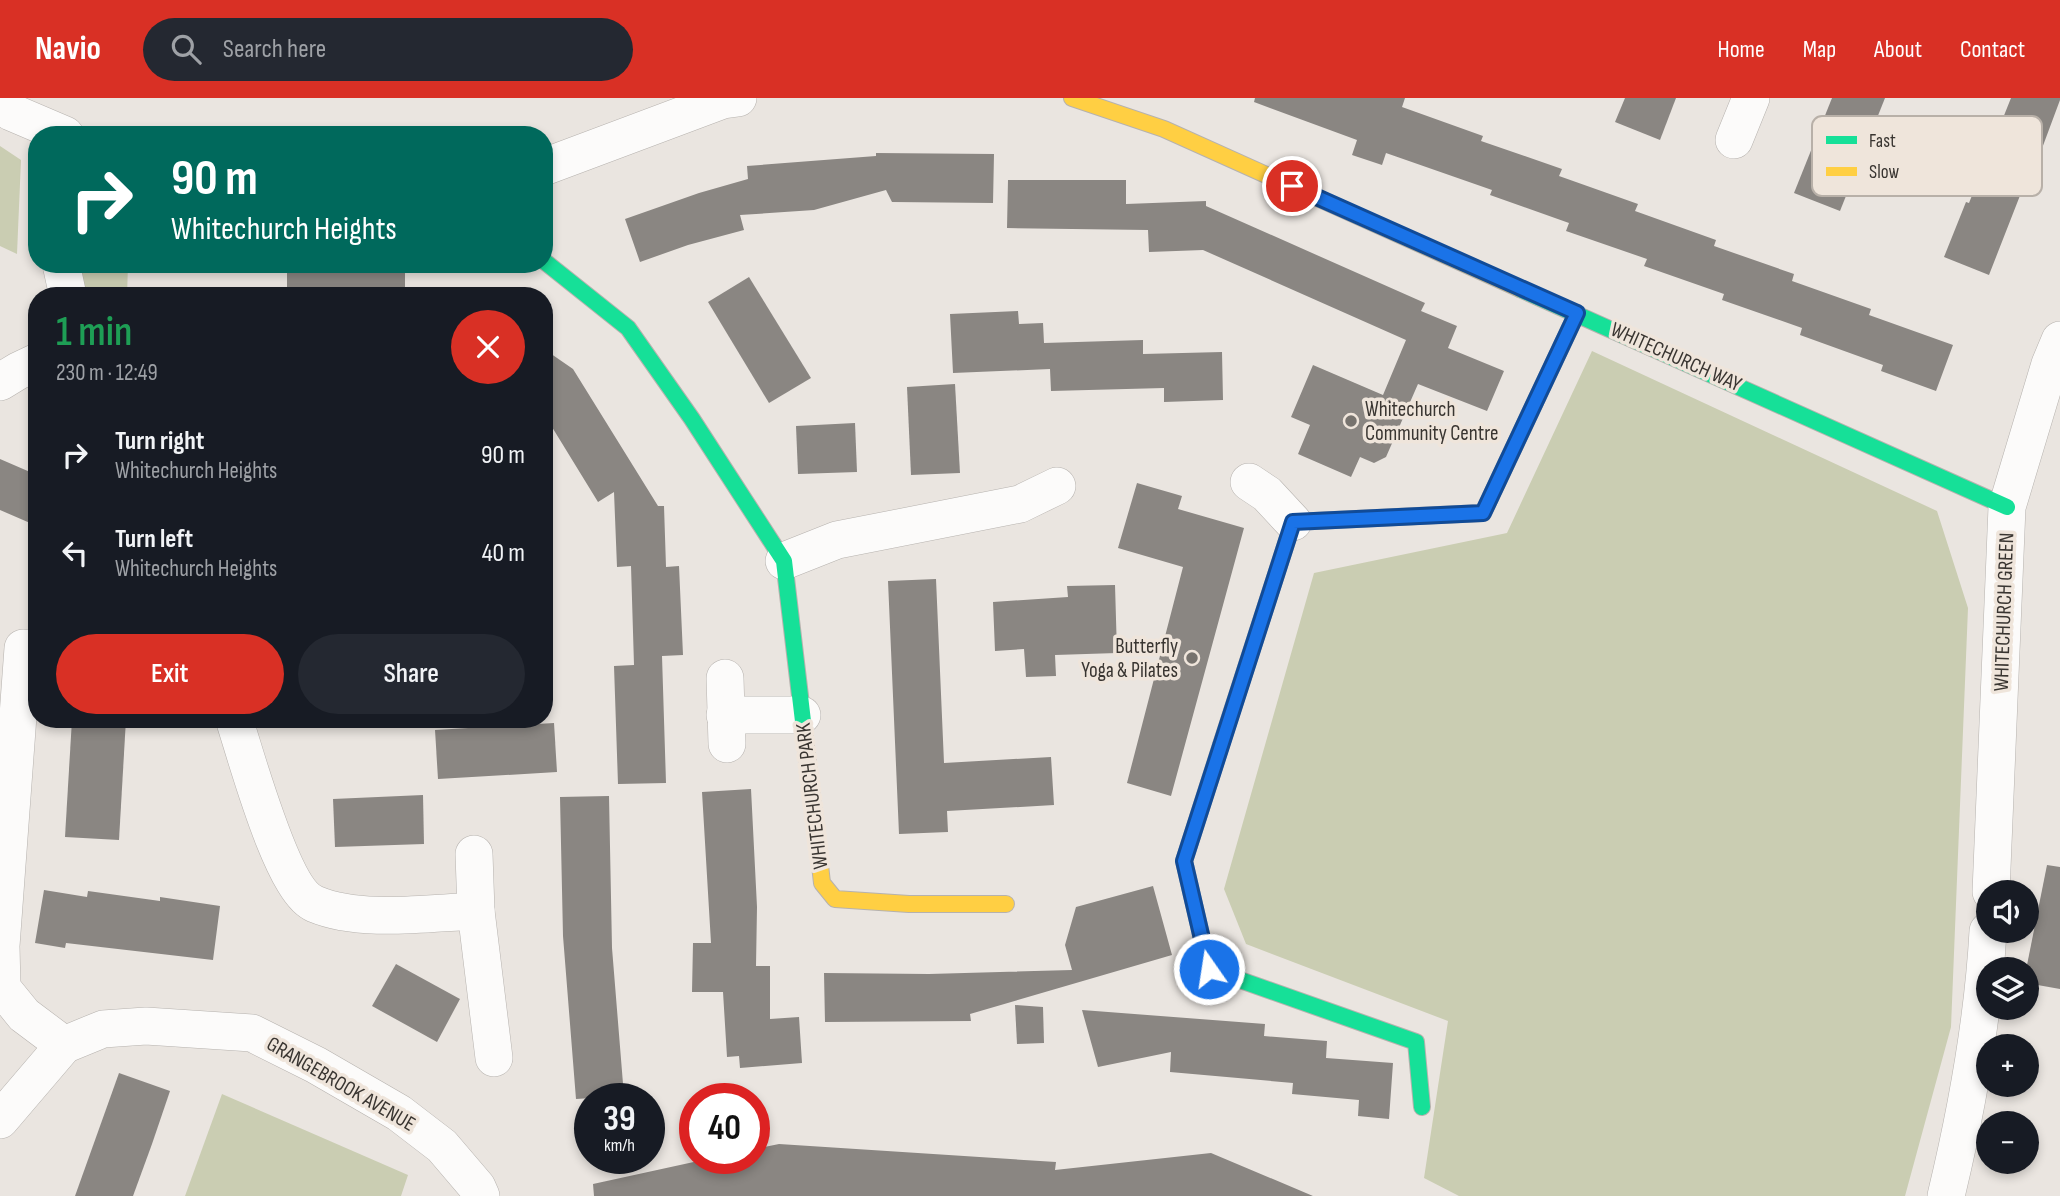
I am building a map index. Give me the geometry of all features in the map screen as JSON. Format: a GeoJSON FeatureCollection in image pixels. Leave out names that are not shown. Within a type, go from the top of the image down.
{"type":"FeatureCollection","features":[{"type":"Feature","properties":{"kind":"street","name":"WHITECHURCH WAY"},"geometry":{"type":"LineString","coordinates":[[1072,98],[1164,129],[2007,508]]}},
{"type":"Feature","properties":{"kind":"street"},"geometry":{"type":"LineString","coordinates":[[1734,140],[1751,98]]}},
{"type":"Feature","properties":{"kind":"street"},"geometry":{"type":"LineString","coordinates":[[553,164],[728,99]]}},
{"type":"Feature","properties":{"kind":"street"},"geometry":{"type":"LineString","coordinates":[[0,104],[11,112],[44,126]]}},
{"type":"Feature","properties":{"kind":"street","name":"WHITECHURCH PARK"},"geometry":{"type":"LineString","coordinates":[[553,268],[628,327],[692,419],[784,561],[822,883],[835,899],[909,904],[1006,904]]}},
{"type":"Feature","properties":{"kind":"street"},"geometry":{"type":"LineString","coordinates":[[1293,522],[1483,513],[1577,313]]}},
{"type":"Feature","properties":{"kind":"street","name":"WHITECHURCH GREEN"},"geometry":{"type":"LineString","coordinates":[[1992,880],[2007,508],[2050,364],[2060,340]]}},
{"type":"Feature","properties":{"kind":"street"},"geometry":{"type":"LineString","coordinates":[[0,382],[28,367]]}},
{"type":"Feature","properties":{"kind":"street"},"geometry":{"type":"LineString","coordinates":[[1249,482],[1268,494],[1293,522]]}},
{"type":"Feature","properties":{"kind":"street"},"geometry":{"type":"LineString","coordinates":[[784,561],[836,540],[1020,504],[1057,486]]}},
{"type":"Feature","properties":{"kind":"street"},"geometry":{"type":"LineString","coordinates":[[1293,522],[1184,861],[1209,969],[1416,1042],[1422,1107]]}},
{"type":"Feature","properties":{"kind":"street"},"geometry":{"type":"LineString","coordinates":[[23,648],[1,946],[2,988],[24,1015],[64,1045]]}},
{"type":"Feature","properties":{"kind":"street"},"geometry":{"type":"LineString","coordinates":[[725,678],[726,729],[802,715]]}},
{"type":"Feature","properties":{"kind":"street"},"geometry":{"type":"LineString","coordinates":[[237,728],[277,851],[312,904],[345,913],[476,911]]}},
{"type":"Feature","properties":{"kind":"street"},"geometry":{"type":"LineString","coordinates":[[474,854],[476,911],[494,1058]]}},
{"type":"Feature","properties":{"kind":"street"},"geometry":{"type":"LineString","coordinates":[[1947,1196],[1971,1085],[1987,943]]}},
{"type":"Feature","properties":{"kind":"street","name":"GRANGEBROOK AVENUE"},"geometry":{"type":"LineString","coordinates":[[0,1120],[64,1045],[103,1029],[146,1026],[251,1033],[316,1065],[399,1113],[442,1146],[477,1187],[481,1196]]}},
{"type":"Feature","properties":{"kind":"green space"},"geometry":{"type":"Polygon","coordinates":[[[0,146],[21,160],[17,254],[0,246],[0,146]]]}},
{"type":"Feature","properties":{"kind":"green space"},"geometry":{"type":"Polygon","coordinates":[[[80,273],[128,273],[127,287],[83,287],[80,273]]]}},
{"type":"Feature","properties":{"kind":"green space"},"geometry":{"type":"Polygon","coordinates":[[[1592,351],[1937,511],[1968,608],[1951,1027],[1905,1196],[1459,1196],[1424,1178],[1448,1021],[1246,944],[1224,889],[1314,573],[1507,533],[1592,351]]]}},
{"type":"Feature","properties":{"kind":"green space"},"geometry":{"type":"Polygon","coordinates":[[[222,1094],[408,1175],[401,1196],[185,1196],[222,1094]]]}},
{"type":"Feature","properties":{"kind":"building"},"geometry":{"type":"Polygon","coordinates":[[[1255,98],[1405,98],[1402,107],[1483,136],[1481,141],[1562,169],[1559,176],[1638,204],[1635,211],[1716,240],[1714,246],[1794,274],[1792,281],[1871,309],[1869,315],[1953,345],[1936,391],[1881,371],[1883,365],[1800,335],[1802,328],[1722,300],[1724,294],[1644,266],[1647,259],[1566,231],[1569,223],[1490,195],[1492,190],[1386,153],[1382,165],[1352,155],[1357,140],[1254,102],[1255,98]]]}},
{"type":"Feature","properties":{"kind":"building"},"geometry":{"type":"Polygon","coordinates":[[[1625,98],[1676,98],[1660,140],[1615,122],[1625,98]]]}},
{"type":"Feature","properties":{"kind":"building"},"geometry":{"type":"Polygon","coordinates":[[[1832,98],[1885,98],[1878,116],[1825,116],[1832,98]]]}},
{"type":"Feature","properties":{"kind":"building"},"geometry":{"type":"Polygon","coordinates":[[[2011,98],[2060,98],[2042,148],[2042,116],[2004,116],[2011,98]]]}},
{"type":"Feature","properties":{"kind":"building"},"geometry":{"type":"Polygon","coordinates":[[[1812,148],[1812,196],[1846,196],[1840,211],[1794,193],[1812,148]]]}},
{"type":"Feature","properties":{"kind":"building"},"geometry":{"type":"Polygon","coordinates":[[[876,153],[994,154],[993,203],[892,202],[886,190],[814,210],[740,215],[744,230],[688,245],[640,262],[625,219],[748,179],[747,166],[876,156],[876,153]]]}},
{"type":"Feature","properties":{"kind":"building"},"geometry":{"type":"Polygon","coordinates":[[[1008,180],[1126,180],[1126,204],[1206,201],[1206,206],[1425,303],[1421,311],[1457,326],[1448,348],[1504,371],[1487,411],[1418,384],[1386,457],[1374,463],[1360,457],[1351,477],[1298,454],[1310,425],[1291,417],[1313,365],[1383,395],[1406,340],[1203,250],[1149,252],[1148,230],[1007,228],[1008,180]]]}},
{"type":"Feature","properties":{"kind":"building"},"geometry":{"type":"Polygon","coordinates":[[[1972,196],[2020,196],[1989,275],[1944,257],[1966,202],[1969,203],[1972,196]]]}},
{"type":"Feature","properties":{"kind":"building"},"geometry":{"type":"Polygon","coordinates":[[[287,273],[405,273],[405,287],[287,287],[287,273]]]}},
{"type":"Feature","properties":{"kind":"building"},"geometry":{"type":"Polygon","coordinates":[[[749,277],[811,378],[769,403],[708,302],[749,277]]]}},
{"type":"Feature","properties":{"kind":"building"},"geometry":{"type":"Polygon","coordinates":[[[1018,311],[1019,324],[1043,323],[1044,343],[1143,340],[1143,354],[1222,352],[1223,400],[1164,402],[1164,388],[1051,391],[1050,369],[953,373],[950,314],[1018,311]]]}},
{"type":"Feature","properties":{"kind":"building"},"geometry":{"type":"Polygon","coordinates":[[[553,355],[573,369],[658,506],[664,506],[666,567],[679,566],[683,655],[662,656],[666,783],[618,784],[614,666],[634,665],[631,566],[617,567],[614,492],[598,502],[553,429],[553,355]]]}},
{"type":"Feature","properties":{"kind":"building"},"geometry":{"type":"Polygon","coordinates":[[[955,384],[960,473],[911,475],[907,387],[955,384]]]}},
{"type":"Feature","properties":{"kind":"building"},"geometry":{"type":"Polygon","coordinates":[[[855,423],[857,472],[798,474],[796,426],[855,423]]]}},
{"type":"Feature","properties":{"kind":"building"},"geometry":{"type":"Polygon","coordinates":[[[0,459],[28,471],[28,522],[0,510],[0,459]]]}},
{"type":"Feature","properties":{"kind":"building"},"geometry":{"type":"Polygon","coordinates":[[[1137,483],[1182,496],[1178,509],[1244,528],[1171,796],[1127,783],[1183,567],[1118,548],[1137,483]]]}},
{"type":"Feature","properties":{"kind":"building"},"geometry":{"type":"Polygon","coordinates":[[[936,579],[944,763],[1051,757],[1054,805],[947,811],[948,832],[899,834],[888,581],[936,579]]]}},
{"type":"Feature","properties":{"kind":"building"},"geometry":{"type":"Polygon","coordinates":[[[1115,585],[1117,653],[1055,655],[1056,676],[1026,677],[1024,649],[995,651],[993,602],[1068,597],[1067,586],[1115,585]]]}},
{"type":"Feature","properties":{"kind":"building"},"geometry":{"type":"Polygon","coordinates":[[[553,723],[557,772],[438,779],[435,730],[553,728],[553,723]]]}},
{"type":"Feature","properties":{"kind":"building"},"geometry":{"type":"Polygon","coordinates":[[[71,728],[125,728],[119,840],[65,837],[71,728]]]}},
{"type":"Feature","properties":{"kind":"building"},"geometry":{"type":"Polygon","coordinates":[[[751,789],[757,907],[756,966],[770,966],[770,1019],[799,1017],[802,1063],[740,1068],[739,1056],[727,1057],[723,992],[692,992],[693,943],[711,943],[702,792],[751,789]]]}},
{"type":"Feature","properties":{"kind":"building"},"geometry":{"type":"Polygon","coordinates":[[[423,795],[424,844],[335,847],[333,799],[423,795]]]}},
{"type":"Feature","properties":{"kind":"building"},"geometry":{"type":"Polygon","coordinates":[[[609,796],[612,948],[623,1083],[575,1083],[563,936],[560,797],[609,796]]]}},
{"type":"Feature","properties":{"kind":"building"},"geometry":{"type":"Polygon","coordinates":[[[2047,865],[2060,867],[2060,989],[2039,985],[2039,957],[2029,957],[2031,943],[2039,943],[2039,905],[2047,865]]]}},
{"type":"Feature","properties":{"kind":"building"},"geometry":{"type":"Polygon","coordinates":[[[1153,886],[1172,955],[970,1014],[971,1021],[825,1022],[824,973],[929,974],[1072,970],[1065,945],[1076,907],[1153,886]]]}},
{"type":"Feature","properties":{"kind":"building"},"geometry":{"type":"Polygon","coordinates":[[[44,890],[87,897],[88,891],[160,901],[160,897],[220,906],[213,960],[66,943],[65,948],[35,943],[44,890]]]}},
{"type":"Feature","properties":{"kind":"building"},"geometry":{"type":"Polygon","coordinates":[[[396,964],[460,999],[437,1042],[372,1006],[396,964]]]}},
{"type":"Feature","properties":{"kind":"building"},"geometry":{"type":"Polygon","coordinates":[[[1015,1005],[1043,1007],[1044,1043],[1017,1044],[1015,1005]]]}},
{"type":"Feature","properties":{"kind":"building"},"geometry":{"type":"Polygon","coordinates":[[[1082,1010],[1265,1024],[1264,1036],[1327,1041],[1326,1058],[1393,1063],[1389,1119],[1358,1116],[1359,1100],[1292,1094],[1293,1083],[1170,1072],[1171,1052],[1098,1067],[1082,1010]]]}},
{"type":"Feature","properties":{"kind":"building"},"geometry":{"type":"Polygon","coordinates":[[[119,1073],[170,1091],[152,1144],[133,1196],[75,1196],[119,1073]]]}},
{"type":"Feature","properties":{"kind":"building"},"geometry":{"type":"Polygon","coordinates":[[[779,1144],[1056,1162],[1055,1170],[1211,1153],[1313,1196],[594,1196],[593,1184],[639,1174],[665,1174],[665,1168],[679,1165],[679,1174],[770,1174],[770,1146],[779,1144]]]}},
{"type":"Feature","properties":{"kind":"traffic: fast"},"geometry":{"type":"LineString","coordinates":[[553,268],[628,328],[692,419],[784,561],[819,856]]}},
{"type":"Feature","properties":{"kind":"traffic: fast"},"geometry":{"type":"LineString","coordinates":[[1520,289],[2007,507]]}},
{"type":"Feature","properties":{"kind":"traffic: fast"},"geometry":{"type":"LineString","coordinates":[[1438,515],[1483,513],[1577,313]]}},
{"type":"Feature","properties":{"kind":"traffic: fast"},"geometry":{"type":"LineString","coordinates":[[1221,745],[1184,861],[1209,969],[1416,1042],[1422,1107]]}},
{"type":"Feature","properties":{"kind":"traffic: slow"},"geometry":{"type":"LineString","coordinates":[[1072,98],[1164,129],[1520,289]]}},
{"type":"Feature","properties":{"kind":"traffic: slow"},"geometry":{"type":"LineString","coordinates":[[1221,745],[1293,522],[1438,515]]}},
{"type":"Feature","properties":{"kind":"traffic: slow"},"geometry":{"type":"LineString","coordinates":[[819,856],[822,883],[835,899],[909,904],[1006,904]]}},
{"type":"Feature","properties":{"kind":"place","name":"Whitechurch Community Centre"},"geometry":{"type":"Point","coordinates":[1351,421]}},
{"type":"Feature","properties":{"kind":"place","name":"Butterfly Yoga & Pilates"},"geometry":{"type":"Point","coordinates":[1192,658]}},
{"type":"Feature","properties":{"kind":"route"},"geometry":{"type":"LineString","coordinates":[[1209,969],[1184,861],[1293,522],[1483,513],[1577,313],[1292,186]]}}]}
